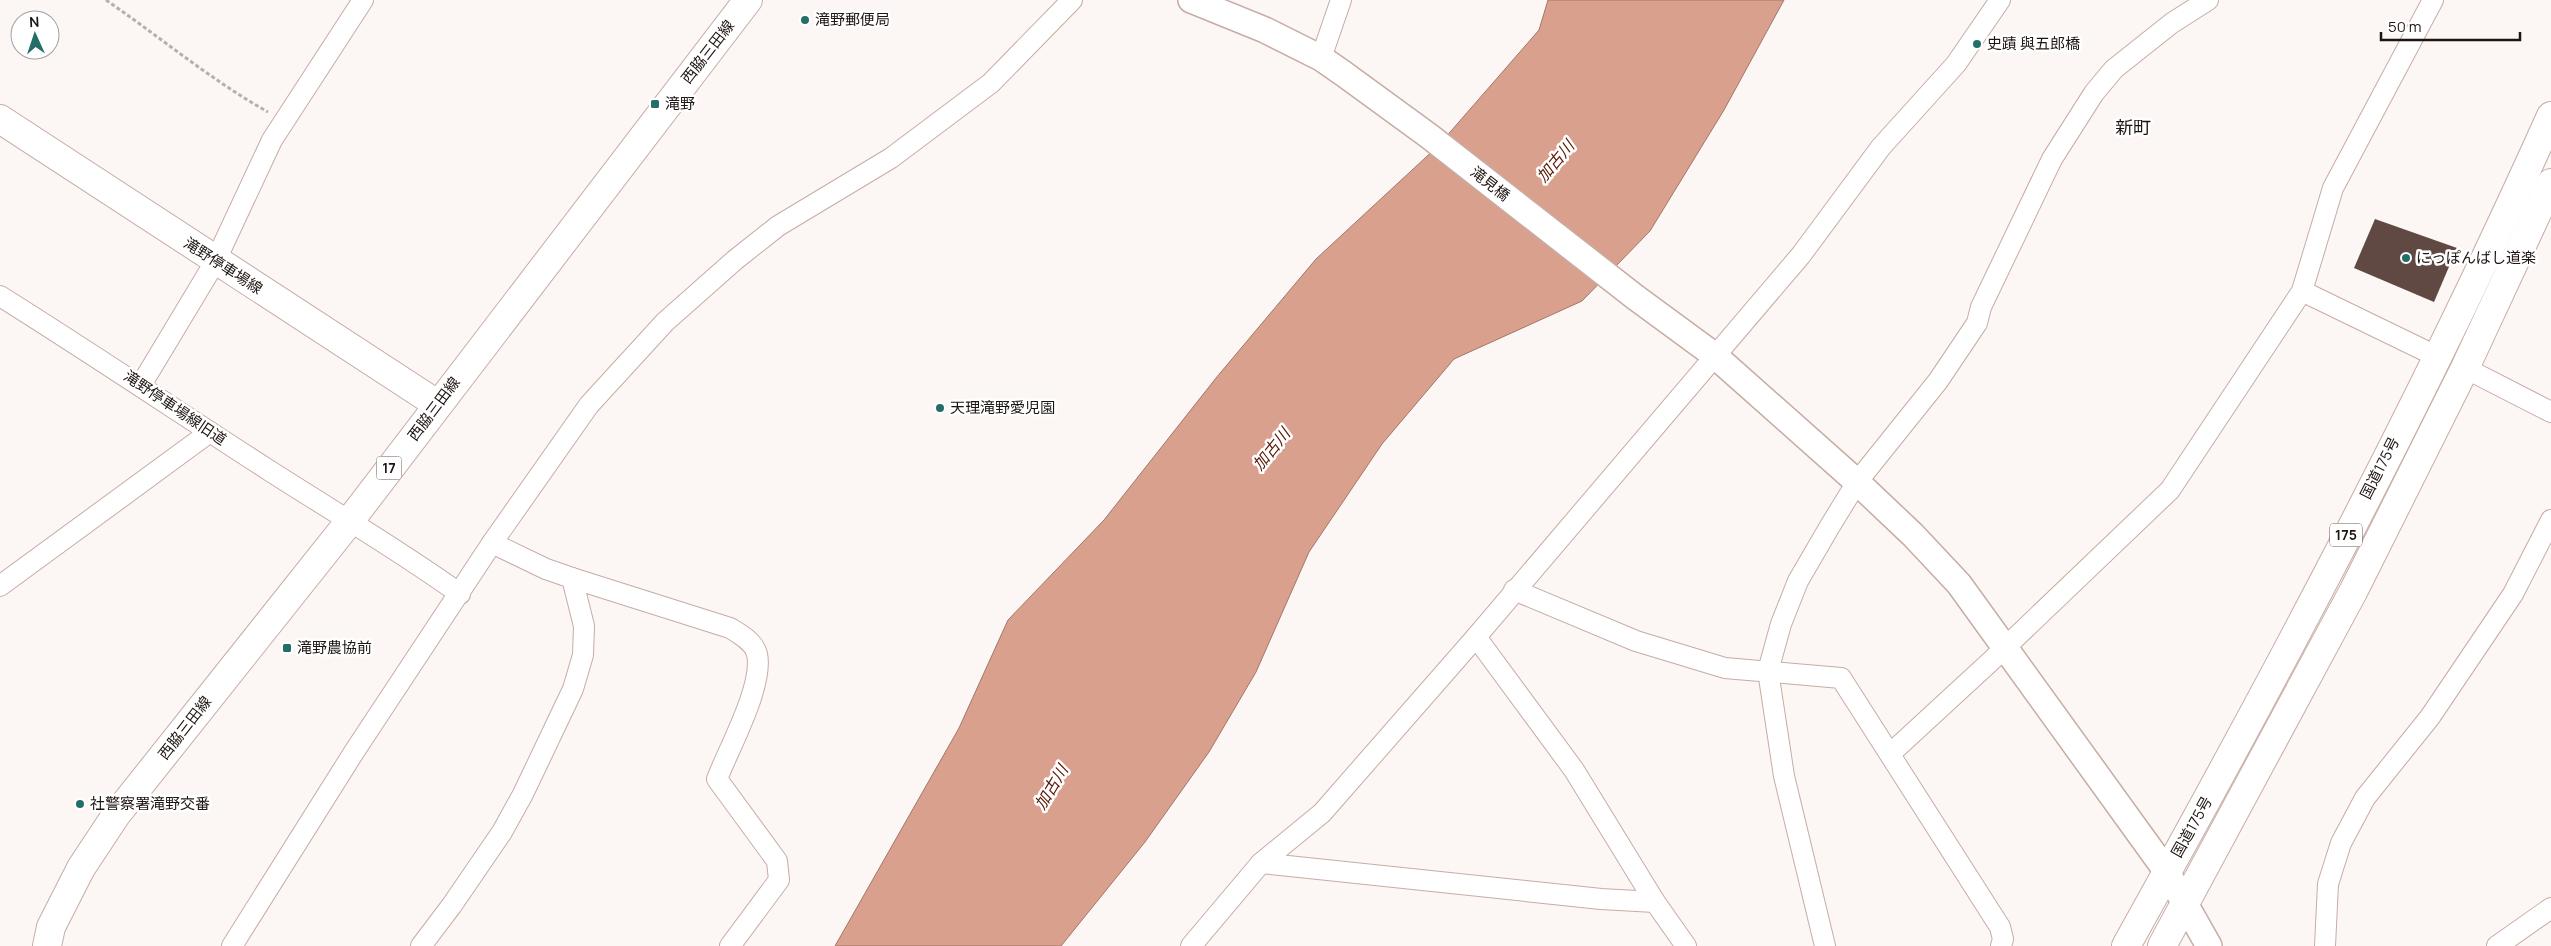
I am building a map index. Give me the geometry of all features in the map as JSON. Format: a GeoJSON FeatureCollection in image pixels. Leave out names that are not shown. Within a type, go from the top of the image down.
{"type":"FeatureCollection","features":[{"type":"Feature","properties":{"kind":"main road","name":"西脇三田線"},"geometry":{"type":"LineString","coordinates":[[47,946],[52,927],[81,868],[116,815],[349,522],[437,404],[583,217],[748,0]]}},
{"type":"Feature","properties":{"kind":"main road","name":"国道175号"},"geometry":{"type":"LineString","coordinates":[[2126,946],[2312,600],[2438,357],[2551,116]]}},
{"type":"Feature","properties":{"kind":"main road","name":"滝野停車場線"},"geometry":{"type":"LineString","coordinates":[[3,124],[437,404]]}},
{"type":"Feature","properties":{"kind":"main road","name":"国道175号"},"geometry":{"type":"LineString","coordinates":[[2162,946],[2354,590],[2465,368],[2551,183]]}},
{"type":"Feature","properties":{"kind":"street"},"geometry":{"type":"LineString","coordinates":[[141,385],[215,262],[272,140],[363,0]]}},
{"type":"Feature","properties":{"kind":"street"},"geometry":{"type":"LineString","coordinates":[[232,946],[354,752],[492,543],[589,405],[665,322],[735,260],[778,226],[891,158],[991,83],[1072,0]]}},
{"type":"Feature","properties":{"kind":"street","name":"滝見橋"},"geometry":{"type":"LineString","coordinates":[[1191,0],[1265,30],[1321,58],[1344,74],[1429,136],[1635,297],[1714,355],[1858,482],[1913,535],[1959,584],[2167,872],[2209,946]]}},
{"type":"Feature","properties":{"kind":"street"},"geometry":{"type":"LineString","coordinates":[[1321,58],[1341,0]]}},
{"type":"Feature","properties":{"kind":"street"},"geometry":{"type":"LineString","coordinates":[[1191,946],[1261,863],[1322,813],[1476,636],[1801,255],[1881,147],[1956,64],[2000,0]]}},
{"type":"Feature","properties":{"kind":"street"},"geometry":{"type":"LineString","coordinates":[[1825,946],[1784,776],[1768,672],[1781,624],[1798,581],[1858,482],[1938,381],[1977,323],[1981,307],[2052,159],[2094,93],[2114,68],[2172,23],[2208,0]]}},
{"type":"Feature","properties":{"kind":"street"},"geometry":{"type":"LineString","coordinates":[[1890,754],[2170,490],[2302,291],[2333,188],[2433,0]]}},
{"type":"Feature","properties":{"kind":"street"},"geometry":{"type":"LineString","coordinates":[[2302,291],[2438,357]]}},
{"type":"Feature","properties":{"kind":"street","name":"滝野停車場線旧道"},"geometry":{"type":"LineString","coordinates":[[0,296],[141,385],[349,522],[410,558],[460,594]]}},
{"type":"Feature","properties":{"kind":"street"},"geometry":{"type":"LineString","coordinates":[[2465,368],[2551,412]]}},
{"type":"Feature","properties":{"kind":"street"},"geometry":{"type":"LineString","coordinates":[[0,586],[210,432]]}},
{"type":"Feature","properties":{"kind":"street"},"geometry":{"type":"LineString","coordinates":[[2325,946],[2328,884],[2342,843],[2365,798],[2430,717],[2502,610],[2551,520]]}},
{"type":"Feature","properties":{"kind":"street"},"geometry":{"type":"LineString","coordinates":[[492,543],[546,569],[730,628],[746,638],[757,653],[757,683],[717,779],[777,861],[779,880],[730,946]]}},
{"type":"Feature","properties":{"kind":"street"},"geometry":{"type":"LineString","coordinates":[[420,946],[452,905],[502,832],[523,794],[573,689],[584,655],[584,626],[572,578]]}},
{"type":"Feature","properties":{"kind":"street"},"geometry":{"type":"LineString","coordinates":[[1514,590],[1636,641],[1725,668],[1841,678],[2000,927],[2003,939],[2001,946]]}},
{"type":"Feature","properties":{"kind":"street"},"geometry":{"type":"LineString","coordinates":[[1476,636],[1574,770],[1655,902],[1686,946]]}},
{"type":"Feature","properties":{"kind":"street"},"geometry":{"type":"LineString","coordinates":[[1261,863],[1601,899],[1655,902]]}},
{"type":"Feature","properties":{"kind":"street"},"geometry":{"type":"LineString","coordinates":[[2497,946],[2551,908]]}},
{"type":"Feature","properties":{"kind":"path"},"geometry":{"type":"LineString","coordinates":[[106,0],[164,39],[225,86],[284,122]]}},
{"type":"Feature","properties":{"kind":"water","name":"加古川"},"geometry":{"type":"Polygon","coordinates":[[[1548,0],[1784,0],[1724,110],[1650,231],[1582,301],[1454,359],[1382,444],[1309,552],[1256,672],[1209,752],[1145,842],[1061,946],[835,946],[959,728],[1008,620],[1104,520],[1216,378],[1316,259],[1438,146],[1539,30],[1548,0]]]}},
{"type":"Feature","properties":{"kind":"building","name":"にっぽんばし道楽"},"geometry":{"type":"Polygon","coordinates":[[[2375,219],[2457,248],[2434,302],[2354,268],[2375,219]]]}},
{"type":"Feature","properties":{"kind":"place","name":"滝野郵便局"},"geometry":{"type":"Point","coordinates":[805,20]}},
{"type":"Feature","properties":{"kind":"place","name":"史蹟 與五郎橋"},"geometry":{"type":"Point","coordinates":[1977,44]}},
{"type":"Feature","properties":{"kind":"place","name":"滝野"},"geometry":{"type":"Point","coordinates":[655,104]}},
{"type":"Feature","properties":{"kind":"place","name":"にっぽんばし道楽"},"geometry":{"type":"Point","coordinates":[2406,258]}},
{"type":"Feature","properties":{"kind":"place","name":"天理滝野愛児園"},"geometry":{"type":"Point","coordinates":[940,408]}},
{"type":"Feature","properties":{"kind":"place","name":"滝野農協前"},"geometry":{"type":"Point","coordinates":[287,648]}},
{"type":"Feature","properties":{"kind":"place","name":"社警察署滝野交番"},"geometry":{"type":"Point","coordinates":[80,804]}},
{"type":"Feature","properties":{"kind":"district","name":"新町"},"geometry":{"type":"Point","coordinates":[2133,128]}}]}
